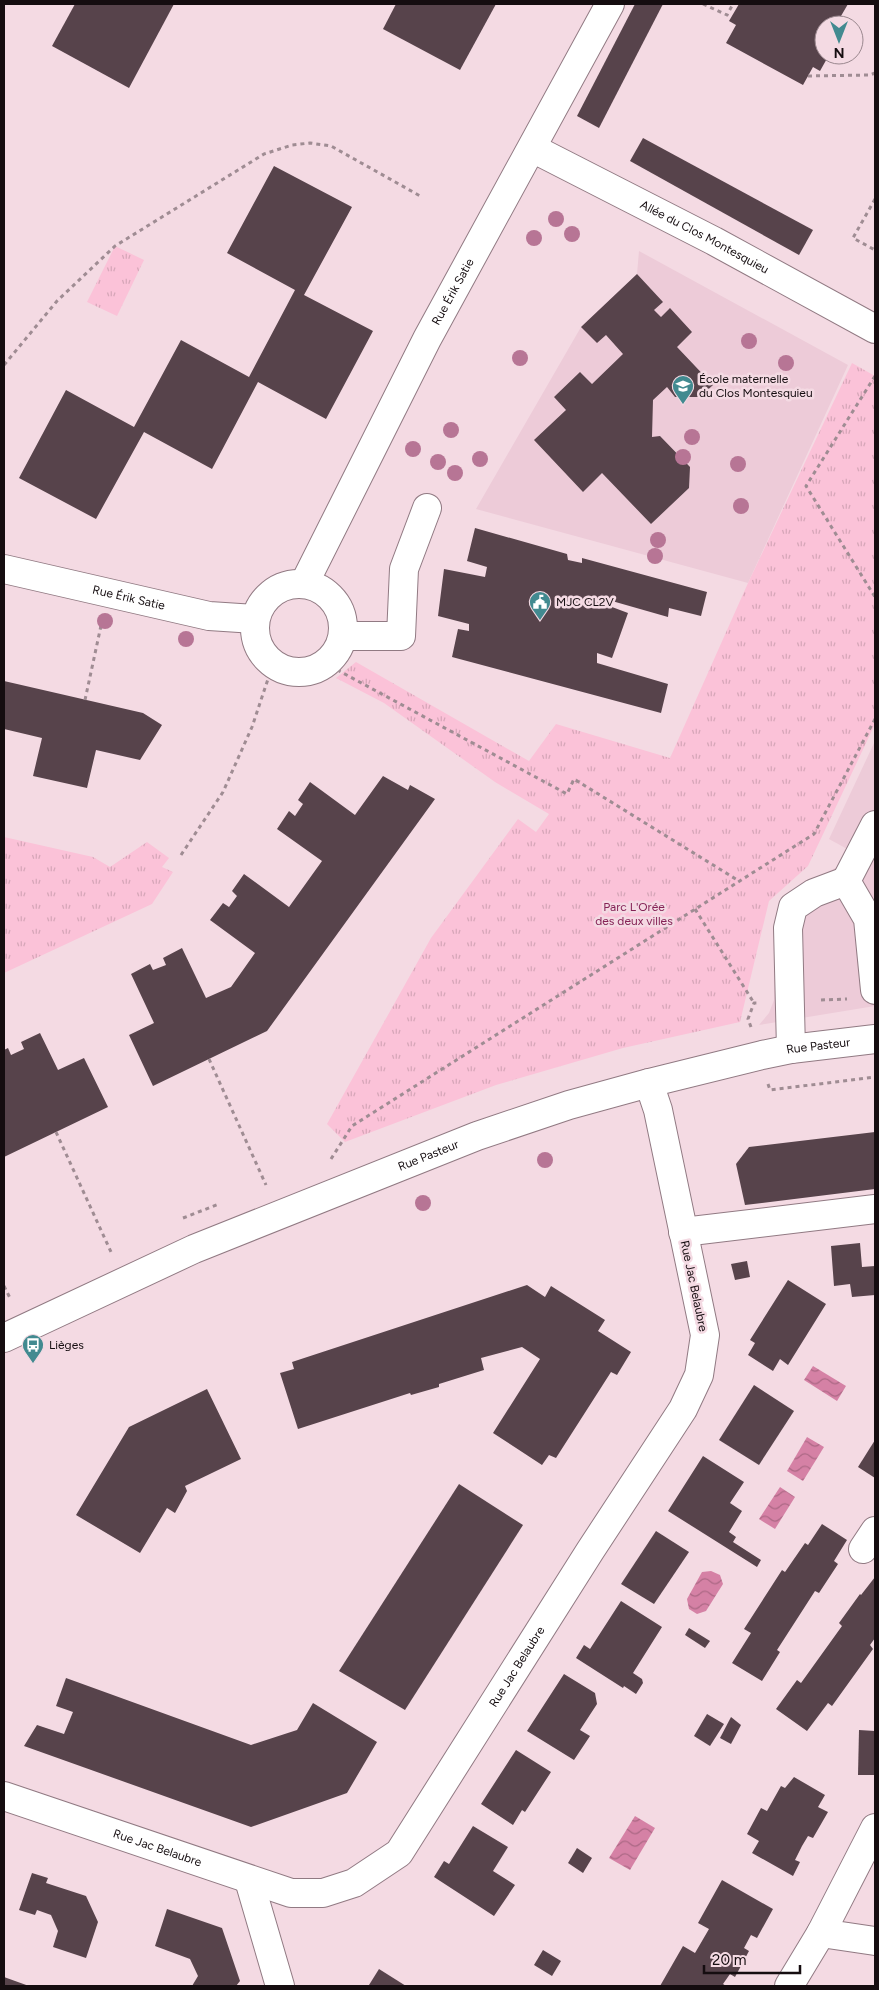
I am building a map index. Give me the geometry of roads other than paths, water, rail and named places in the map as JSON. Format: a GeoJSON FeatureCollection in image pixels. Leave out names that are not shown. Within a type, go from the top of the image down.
{"type":"FeatureCollection","features":[{"type":"Feature","properties":{"kind":"street","name":"Rue Érik Satie"},"geometry":{"type":"LineString","coordinates":[[304,584],[427,339],[610,4]]}},
{"type":"Feature","properties":{"kind":"street","name":"Allée du Clos Montesquieu"},"geometry":{"type":"LineString","coordinates":[[532,148],[714,241],[875,329]]}},
{"type":"Feature","properties":{"kind":"street"},"geometry":{"type":"LineString","coordinates":[[343,636],[401,636],[404,568],[427,508]]}},
{"type":"Feature","properties":{"kind":"street","name":"Rue Érik Satie"},"geometry":{"type":"LineString","coordinates":[[4,569],[209,616],[255,619]]}},
{"type":"Feature","properties":{"kind":"street"},"geometry":{"type":"LineString","coordinates":[[291,584],[304,584],[318,588],[330,596],[341,614],[343,636],[340,646],[326,664],[312,671],[297,673],[282,670],[273,664],[259,649],[254,635],[255,619],[259,607],[278,588],[291,584]]}},
{"type":"Feature","properties":{"kind":"street"},"geometry":{"type":"LineString","coordinates":[[791,1050],[788,928],[793,906],[814,893],[846,881],[875,825]]}},
{"type":"Feature","properties":{"kind":"street"},"geometry":{"type":"LineString","coordinates":[[846,881],[872,920],[875,990]]}},
{"type":"Feature","properties":{"kind":"street","name":"Rue Pasteur"},"geometry":{"type":"LineString","coordinates":[[4,1338],[178,1256],[477,1136],[569,1105],[648,1083],[791,1050],[875,1039]]}},
{"type":"Feature","properties":{"kind":"street","name":"Rue Jac Belaubre"},"geometry":{"type":"LineString","coordinates":[[4,1796],[291,1893],[323,1893],[354,1883],[399,1853],[584,1559],[683,1409],[699,1375],[705,1335],[658,1110],[648,1083]]}},
{"type":"Feature","properties":{"kind":"street"},"geometry":{"type":"LineString","coordinates":[[683,1232],[875,1209]]}},
{"type":"Feature","properties":{"kind":"street"},"geometry":{"type":"LineString","coordinates":[[789,1986],[821,1933],[875,1828]]}},
{"type":"Feature","properties":{"kind":"street"},"geometry":{"type":"LineString","coordinates":[[250,1880],[280,1986]]}},
{"type":"Feature","properties":{"kind":"street"},"geometry":{"type":"LineString","coordinates":[[821,1933],[875,1942]]}},
{"type":"Feature","properties":{"kind":"water"},"geometry":{"type":"Polygon","coordinates":[[[813,1366],[846,1386],[837,1401],[804,1380],[813,1366]]]}},
{"type":"Feature","properties":{"kind":"water"},"geometry":{"type":"Polygon","coordinates":[[[807,1437],[824,1447],[803,1481],[787,1471],[807,1437]]]}},
{"type":"Feature","properties":{"kind":"water"},"geometry":{"type":"Polygon","coordinates":[[[780,1487],[795,1497],[775,1529],[759,1519],[780,1487]]]}},
{"type":"Feature","properties":{"kind":"water"},"geometry":{"type":"Polygon","coordinates":[[[711,1571],[720,1575],[723,1584],[706,1611],[697,1614],[689,1609],[687,1599],[702,1572],[711,1571]]]}},
{"type":"Feature","properties":{"kind":"water"},"geometry":{"type":"Polygon","coordinates":[[[635,1816],[655,1828],[630,1870],[609,1858],[635,1816]]]}},
{"type":"Feature","properties":{"kind":"place","name":"École maternelle du Clos Montesquieu"},"geometry":{"type":"Point","coordinates":[683,405]}},
{"type":"Feature","properties":{"kind":"place","name":"MJC CL2V"},"geometry":{"type":"Point","coordinates":[540,621]}},
{"type":"Feature","properties":{"kind":"place","name":"Lièges"},"geometry":{"type":"Point","coordinates":[33,1364]}},
{"type":"Feature","properties":{"kind":"park label","name":"Parc L'Orée des deux villes"},"geometry":{"type":"Point","coordinates":[634,914]}}]}
